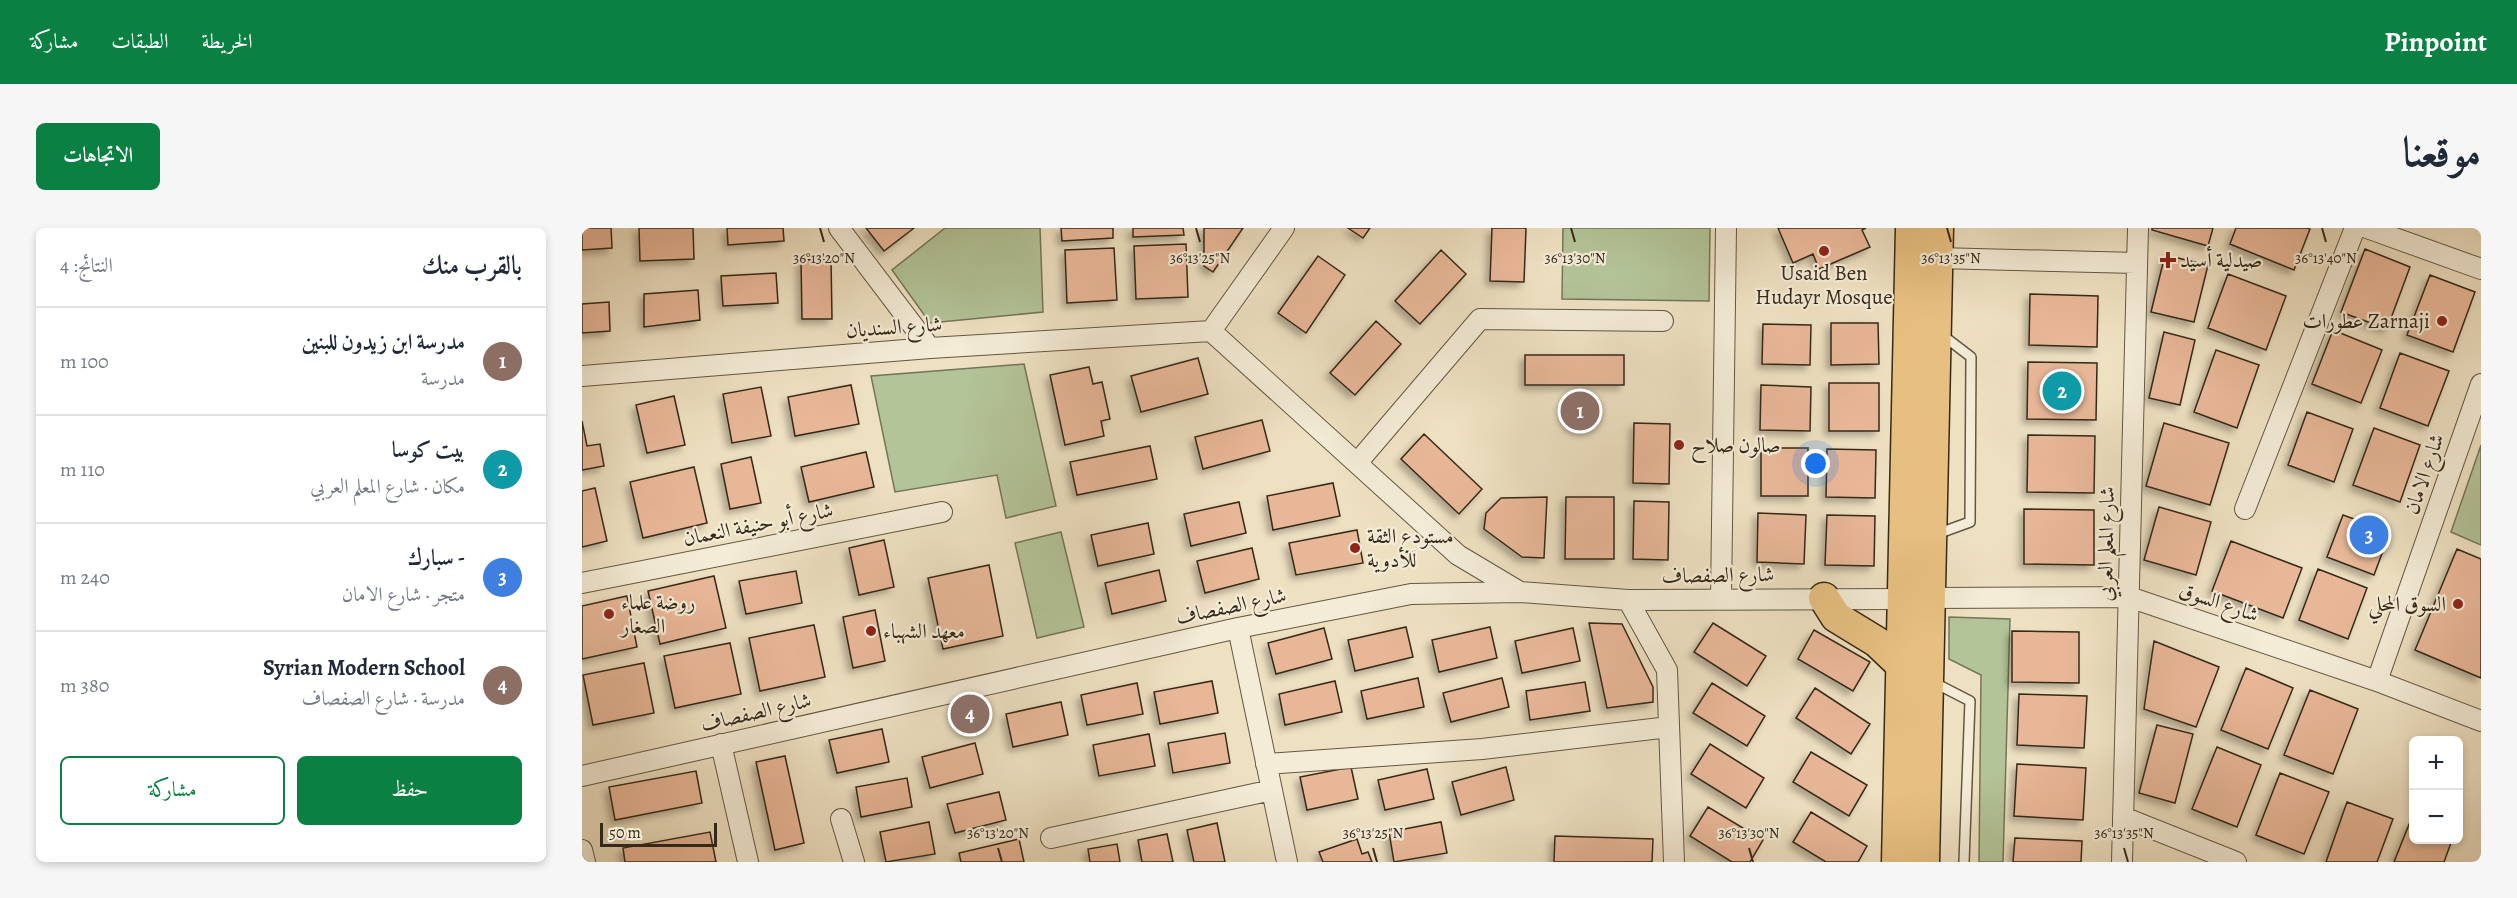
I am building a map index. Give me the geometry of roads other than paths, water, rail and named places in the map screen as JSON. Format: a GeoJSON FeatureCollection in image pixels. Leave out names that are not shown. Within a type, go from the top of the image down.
{"type":"FeatureCollection","features":[{"type":"Feature","properties":{"kind":"main road"},"geometry":{"type":"LineString","coordinates":[[1911,228],[1916,599],[1928,679],[1924,862]]}},
{"type":"Feature","properties":{"kind":"main road"},"geometry":{"type":"LineString","coordinates":[[1897,862],[1900,664],[1932,536],[1938,228]]}},
{"type":"Feature","properties":{"kind":"main road"},"geometry":{"type":"LineString","coordinates":[[1824,598],[1836,617],[1877,642],[1900,664]]}},
{"type":"Feature","properties":{"kind":"street"},"geometry":{"type":"LineString","coordinates":[[839,228],[930,348]]}},
{"type":"Feature","properties":{"kind":"street"},"geometry":{"type":"LineString","coordinates":[[1284,228],[1211,331],[1458,555],[1520,592]]}},
{"type":"Feature","properties":{"kind":"street"},"geometry":{"type":"LineString","coordinates":[[1721,598],[1726,228]]}},
{"type":"Feature","properties":{"kind":"street","name":"شارع المعلم العربي"},"geometry":{"type":"LineString","coordinates":[[2122,862],[2138,228]]}},
{"type":"Feature","properties":{"kind":"street"},"geometry":{"type":"LineString","coordinates":[[2245,509],[2355,228]]}},
{"type":"Feature","properties":{"kind":"street"},"geometry":{"type":"LineString","coordinates":[[2367,228],[2481,269]]}},
{"type":"Feature","properties":{"kind":"street"},"geometry":{"type":"LineString","coordinates":[[1937,258],[2137,263]]}},
{"type":"Feature","properties":{"kind":"street"},"geometry":{"type":"LineString","coordinates":[[1357,463],[1480,319],[1663,321]]}},
{"type":"Feature","properties":{"kind":"street","name":"شارع السنديان"},"geometry":{"type":"LineString","coordinates":[[582,376],[930,348],[1211,331]]}},
{"type":"Feature","properties":{"kind":"street","name":"شارع الامان"},"geometry":{"type":"LineString","coordinates":[[2377,681],[2481,384]]}},
{"type":"Feature","properties":{"kind":"street","name":"شارع أبو حنيفة النعمان"},"geometry":{"type":"LineString","coordinates":[[582,583],[942,512]]}},
{"type":"Feature","properties":{"kind":"street","name":"شارع الصفصاف"},"geometry":{"type":"LineString","coordinates":[[582,776],[1238,628],[1411,594],[1520,592],[1628,600],[1916,599]]}},
{"type":"Feature","properties":{"kind":"street","name":"شارع السوق"},"geometry":{"type":"LineString","coordinates":[[1916,599],[2129,597],[2377,681],[2481,721]]}},
{"type":"Feature","properties":{"kind":"street"},"geometry":{"type":"LineString","coordinates":[[1628,600],[1667,670],[1674,862]]}},
{"type":"Feature","properties":{"kind":"street"},"geometry":{"type":"LineString","coordinates":[[1238,628],[1287,862]]}},
{"type":"Feature","properties":{"kind":"street"},"geometry":{"type":"LineString","coordinates":[[1266,764],[1482,749],[1669,727]]}},
{"type":"Feature","properties":{"kind":"street"},"geometry":{"type":"LineString","coordinates":[[721,744],[748,862]]}},
{"type":"Feature","properties":{"kind":"street"},"geometry":{"type":"LineString","coordinates":[[1052,838],[1272,790]]}},
{"type":"Feature","properties":{"kind":"street"},"geometry":{"type":"LineString","coordinates":[[2123,817],[2236,862]]}},
{"type":"Feature","properties":{"kind":"street"},"geometry":{"type":"LineString","coordinates":[[841,819],[854,862]]}},
{"type":"Feature","properties":{"kind":"street"},"geometry":{"type":"LineString","coordinates":[[582,850],[585,862]]}},
{"type":"Feature","properties":{"kind":"lane"},"geometry":{"type":"LineString","coordinates":[[1928,679],[1970,701],[1964,862]]}},
{"type":"Feature","properties":{"kind":"place","name":"Usaid Ben Hudayr Mosque"},"geometry":{"type":"Point","coordinates":[1824,251]}},
{"type":"Feature","properties":{"kind":"place","name":"صيدلية أسيد"},"geometry":{"type":"Point","coordinates":[2168,260]}},
{"type":"Feature","properties":{"kind":"place","name":"عطورات Zarnaji"},"geometry":{"type":"Point","coordinates":[2442,321]}},
{"type":"Feature","properties":{"kind":"place","name":"بيت كوسا"},"geometry":{"type":"Point","coordinates":[2062,391]}},
{"type":"Feature","properties":{"kind":"place","name":"مدرسة ابن زيدون للبنين"},"geometry":{"type":"Point","coordinates":[1580,411]}},
{"type":"Feature","properties":{"kind":"place","name":"صالون صلاح"},"geometry":{"type":"Point","coordinates":[1679,445]}},
{"type":"Feature","properties":{"kind":"place","name":"- سبارك"},"geometry":{"type":"Point","coordinates":[2369,535]}},
{"type":"Feature","properties":{"kind":"place","name":"مستودع الثقة للأدوية"},"geometry":{"type":"Point","coordinates":[1355,548]}},
{"type":"Feature","properties":{"kind":"place","name":"السوق المحلي"},"geometry":{"type":"Point","coordinates":[2458,604]}},
{"type":"Feature","properties":{"kind":"place","name":"روضة علماء الصغار"},"geometry":{"type":"Point","coordinates":[609,614]}},
{"type":"Feature","properties":{"kind":"place","name":"معهد الشهباء"},"geometry":{"type":"Point","coordinates":[871,631]}},
{"type":"Feature","properties":{"kind":"place","name":"Syrian Modern School"},"geometry":{"type":"Point","coordinates":[970,714]}}]}
